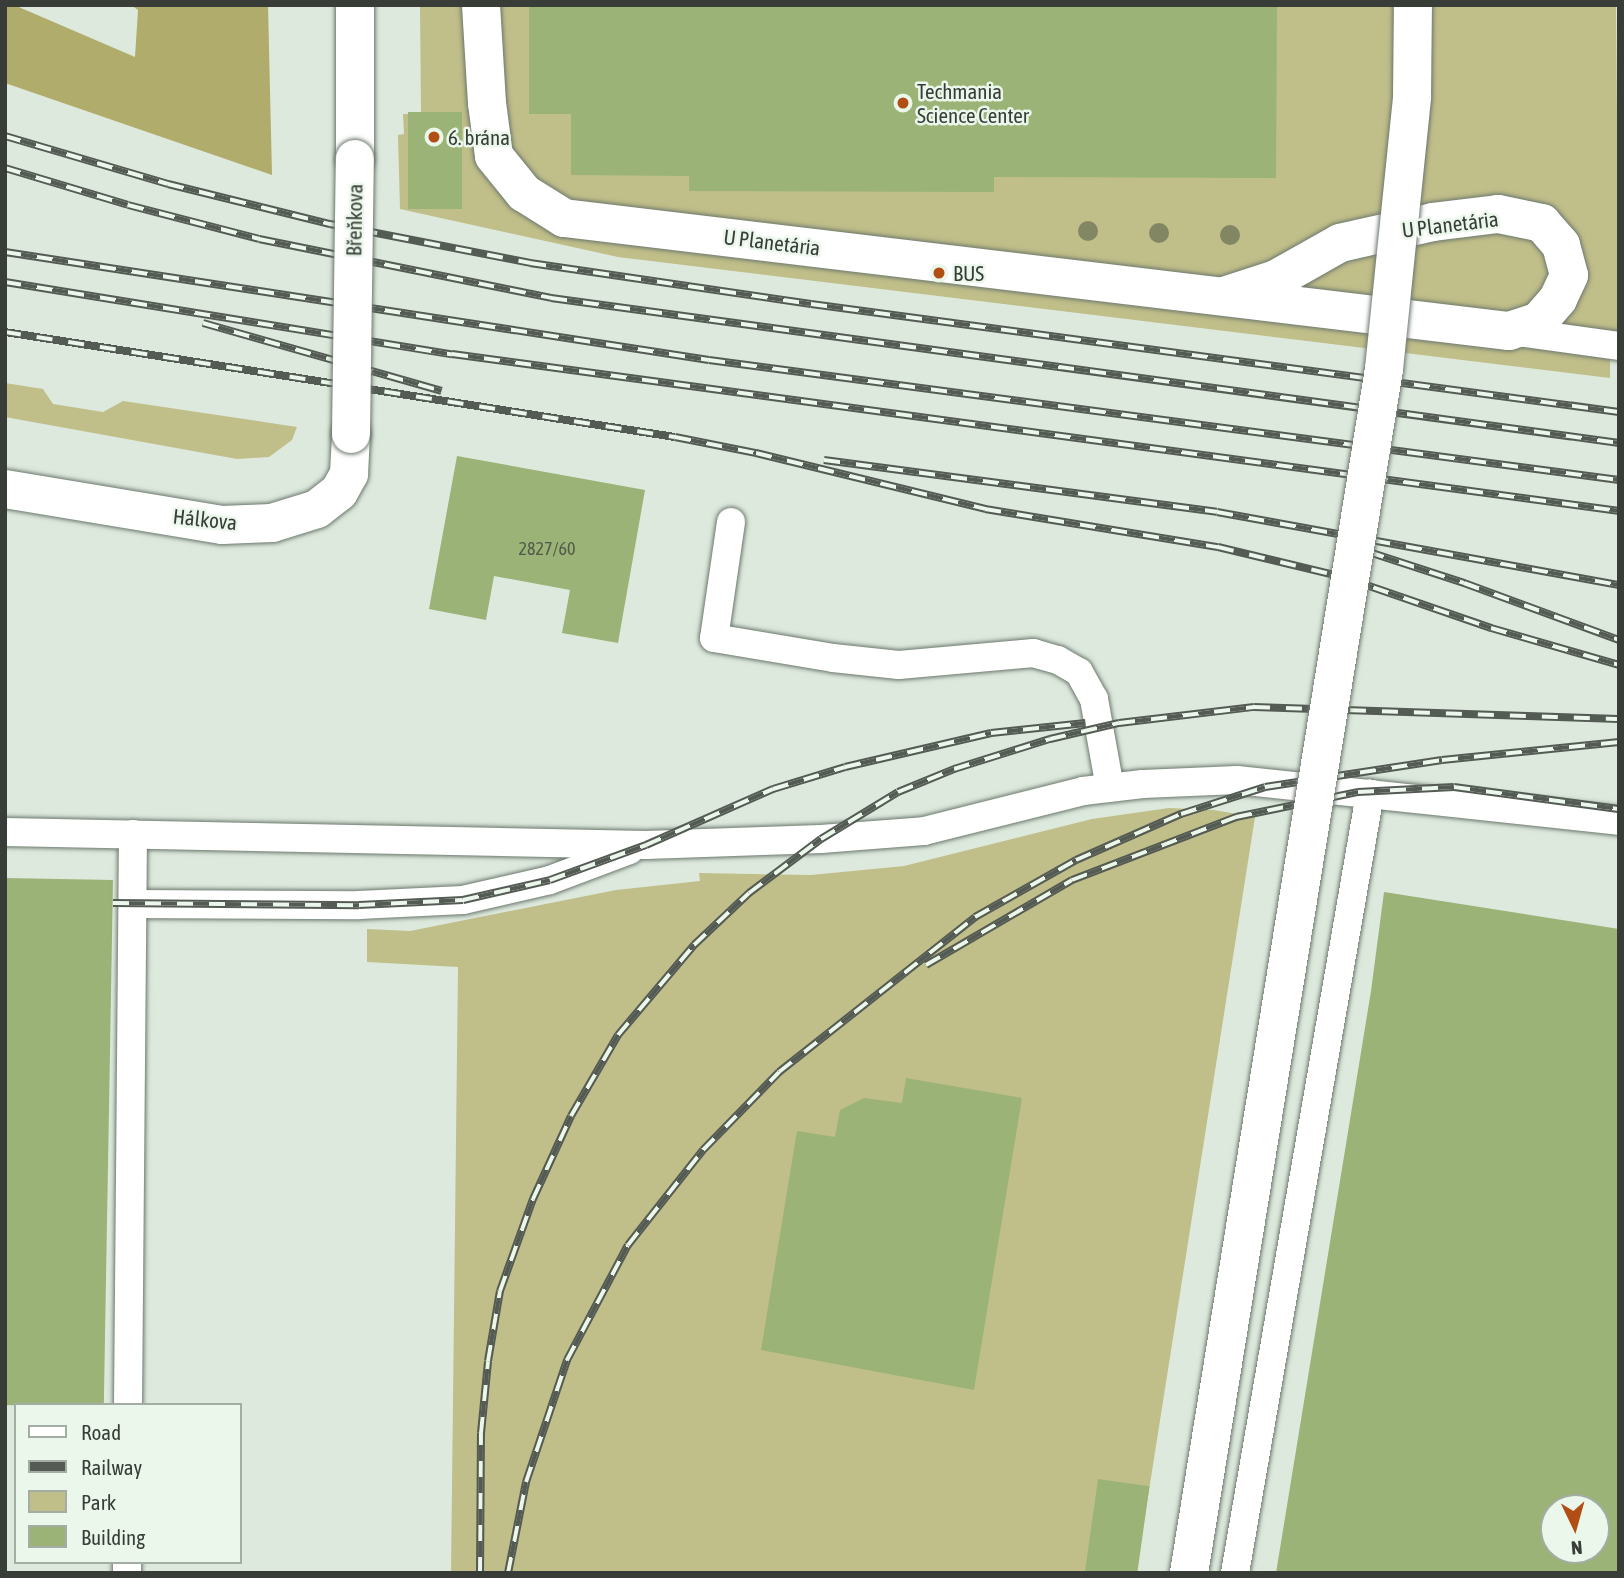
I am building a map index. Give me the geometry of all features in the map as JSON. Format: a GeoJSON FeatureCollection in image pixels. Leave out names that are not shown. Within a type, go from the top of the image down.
{"type":"FeatureCollection","features":[{"type":"Feature","properties":{"kind":"street","name":"Břeňkova"},"geometry":{"type":"LineString","coordinates":[[351,434],[355,5]]}},
{"type":"Feature","properties":{"kind":"street","name":"U Planetária"},"geometry":{"type":"LineString","coordinates":[[481,5],[487,103],[494,156],[524,193],[564,218],[1509,331],[1539,321],[1558,299],[1569,275],[1561,244],[1542,223],[1498,214],[1433,222],[1340,243],[1276,279],[1224,296]]}},
{"type":"Feature","properties":{"kind":"street"},"geometry":{"type":"LineString","coordinates":[[1189,1573],[1384,369],[1412,96],[1413,5]]}},
{"type":"Feature","properties":{"kind":"street","name":"Hálkova"},"geometry":{"type":"LineString","coordinates":[[5,489],[222,525],[272,523],[317,509],[339,492],[349,474],[351,434]]}},
{"type":"Feature","properties":{"kind":"lane","name":"U Planetária"},"geometry":{"type":"LineString","coordinates":[[1509,331],[1619,346]]}},
{"type":"Feature","properties":{"kind":"lane"},"geometry":{"type":"LineString","coordinates":[[731,522],[714,638],[833,659],[899,664],[1032,653],[1058,660],[1079,672],[1094,699],[1110,788]]}},
{"type":"Feature","properties":{"kind":"lane"},"geometry":{"type":"LineString","coordinates":[[5,832],[646,845],[821,839],[924,831],[1083,791],[1237,780],[1619,821]]}},
{"type":"Feature","properties":{"kind":"lane"},"geometry":{"type":"LineString","coordinates":[[1236,1573],[1370,794]]}},
{"type":"Feature","properties":{"kind":"lane"},"geometry":{"type":"LineString","coordinates":[[128,1403],[133,834]]}},
{"type":"Feature","properties":{"kind":"lane"},"geometry":{"type":"LineString","coordinates":[[133,904],[359,905],[463,900],[551,880],[646,845]]}},
{"type":"Feature","properties":{"kind":"green space","name":"Techmania Science Center"},"geometry":{"type":"Polygon","coordinates":[[[420,5],[1616,5],[1619,332],[1610,331],[1610,378],[618,257],[400,209],[398,135],[404,134],[403,114],[421,114],[420,5]]]}},
{"type":"Feature","properties":{"kind":"green space"},"geometry":{"type":"Polygon","coordinates":[[[5,383],[43,389],[53,404],[103,412],[123,401],[297,427],[292,440],[269,457],[237,459],[5,417],[5,383]]]}},
{"type":"Feature","properties":{"kind":"green space"},"geometry":{"type":"Polygon","coordinates":[[[1169,808],[1214,810],[1255,817],[1136,1573],[451,1573],[458,967],[367,962],[367,929],[410,931],[616,890],[700,881],[699,873],[811,875],[904,866],[1092,819],[1169,808]]]}},
{"type":"Feature","properties":{"kind":"shaded area"},"geometry":{"type":"Polygon","coordinates":[[[5,5],[14,5],[135,57],[138,10],[131,5],[268,5],[272,175],[5,83],[5,5]]]}},
{"type":"Feature","properties":{"kind":"building","name":"Techmania Science Center"},"geometry":{"type":"Polygon","coordinates":[[[529,5],[1277,5],[1276,178],[994,177],[994,192],[689,191],[689,176],[571,175],[571,114],[529,114],[529,5]]]}},
{"type":"Feature","properties":{"kind":"building"},"geometry":{"type":"Polygon","coordinates":[[[408,112],[462,112],[462,209],[408,209],[408,112]]]}},
{"type":"Feature","properties":{"kind":"building"},"geometry":{"type":"Polygon","coordinates":[[[457,456],[645,490],[618,643],[562,633],[570,590],[494,576],[486,620],[429,609],[457,456]]]}},
{"type":"Feature","properties":{"kind":"building"},"geometry":{"type":"Polygon","coordinates":[[[5,878],[113,880],[104,1403],[5,1405],[5,878]]]}},
{"type":"Feature","properties":{"kind":"building"},"geometry":{"type":"Polygon","coordinates":[[[1384,892],[1619,929],[1619,1573],[1276,1573],[1371,991],[1384,892]]]}},
{"type":"Feature","properties":{"kind":"building"},"geometry":{"type":"Polygon","coordinates":[[[906,1078],[1022,1098],[974,1390],[761,1350],[797,1131],[835,1137],[840,1110],[864,1098],[902,1103],[906,1078]]]}},
{"type":"Feature","properties":{"kind":"building"},"geometry":{"type":"Polygon","coordinates":[[[1098,1479],[1149,1486],[1137,1573],[1085,1573],[1098,1479]]]}},
{"type":"Feature","properties":{"kind":"railway"},"geometry":{"type":"LineString","coordinates":[[5,136],[168,184],[330,224],[530,263],[811,304],[1619,412]]}},
{"type":"Feature","properties":{"kind":"railway"},"geometry":{"type":"LineString","coordinates":[[5,168],[128,205],[259,239],[551,298],[1619,443]]}},
{"type":"Feature","properties":{"kind":"railway"},"geometry":{"type":"LineString","coordinates":[[5,252],[709,360],[1619,480]]}},
{"type":"Feature","properties":{"kind":"railway"},"geometry":{"type":"LineString","coordinates":[[5,282],[452,354],[1619,511]]}},
{"type":"Feature","properties":{"kind":"railway"},"geometry":{"type":"LineString","coordinates":[[203,323],[442,391]]}},
{"type":"Feature","properties":{"kind":"railway"},"geometry":{"type":"LineString","coordinates":[[5,332],[675,437],[756,453],[985,509],[1218,547],[1343,577],[1491,628],[1619,665]]}},
{"type":"Feature","properties":{"kind":"railway"},"geometry":{"type":"LineString","coordinates":[[824,460],[1217,512],[1619,585]]}},
{"type":"Feature","properties":{"kind":"railway"},"geometry":{"type":"LineString","coordinates":[[1338,542],[1464,583],[1619,640]]}},
{"type":"Feature","properties":{"kind":"railway"},"geometry":{"type":"LineString","coordinates":[[480,1573],[481,1433],[488,1361],[500,1291],[533,1199],[571,1116],[618,1035],[694,945],[749,893],[821,839],[898,792],[954,769],[1050,739],[1119,723],[1254,707],[1619,719]]}},
{"type":"Feature","properties":{"kind":"railway"},"geometry":{"type":"LineString","coordinates":[[113,903],[359,905],[463,900],[550,880],[646,845],[773,789],[845,767],[991,733],[1085,723]]}},
{"type":"Feature","properties":{"kind":"railway"},"geometry":{"type":"LineString","coordinates":[[508,1573],[526,1482],[567,1360],[628,1245],[703,1150],[779,1072],[975,917],[1076,860],[1181,814],[1265,787],[1442,760],[1619,742]]}},
{"type":"Feature","properties":{"kind":"railway"},"geometry":{"type":"LineString","coordinates":[[926,965],[1072,880],[1236,817],[1358,792],[1454,787],[1619,809]]}},
{"type":"Feature","properties":{"kind":"place","name":"Techmania Science Center"},"geometry":{"type":"Point","coordinates":[903,103]}},
{"type":"Feature","properties":{"kind":"place","name":"6. brána"},"geometry":{"type":"Point","coordinates":[434,137]}},
{"type":"Feature","properties":{"kind":"place","name":"BUS"},"geometry":{"type":"Point","coordinates":[939,273]}}]}
